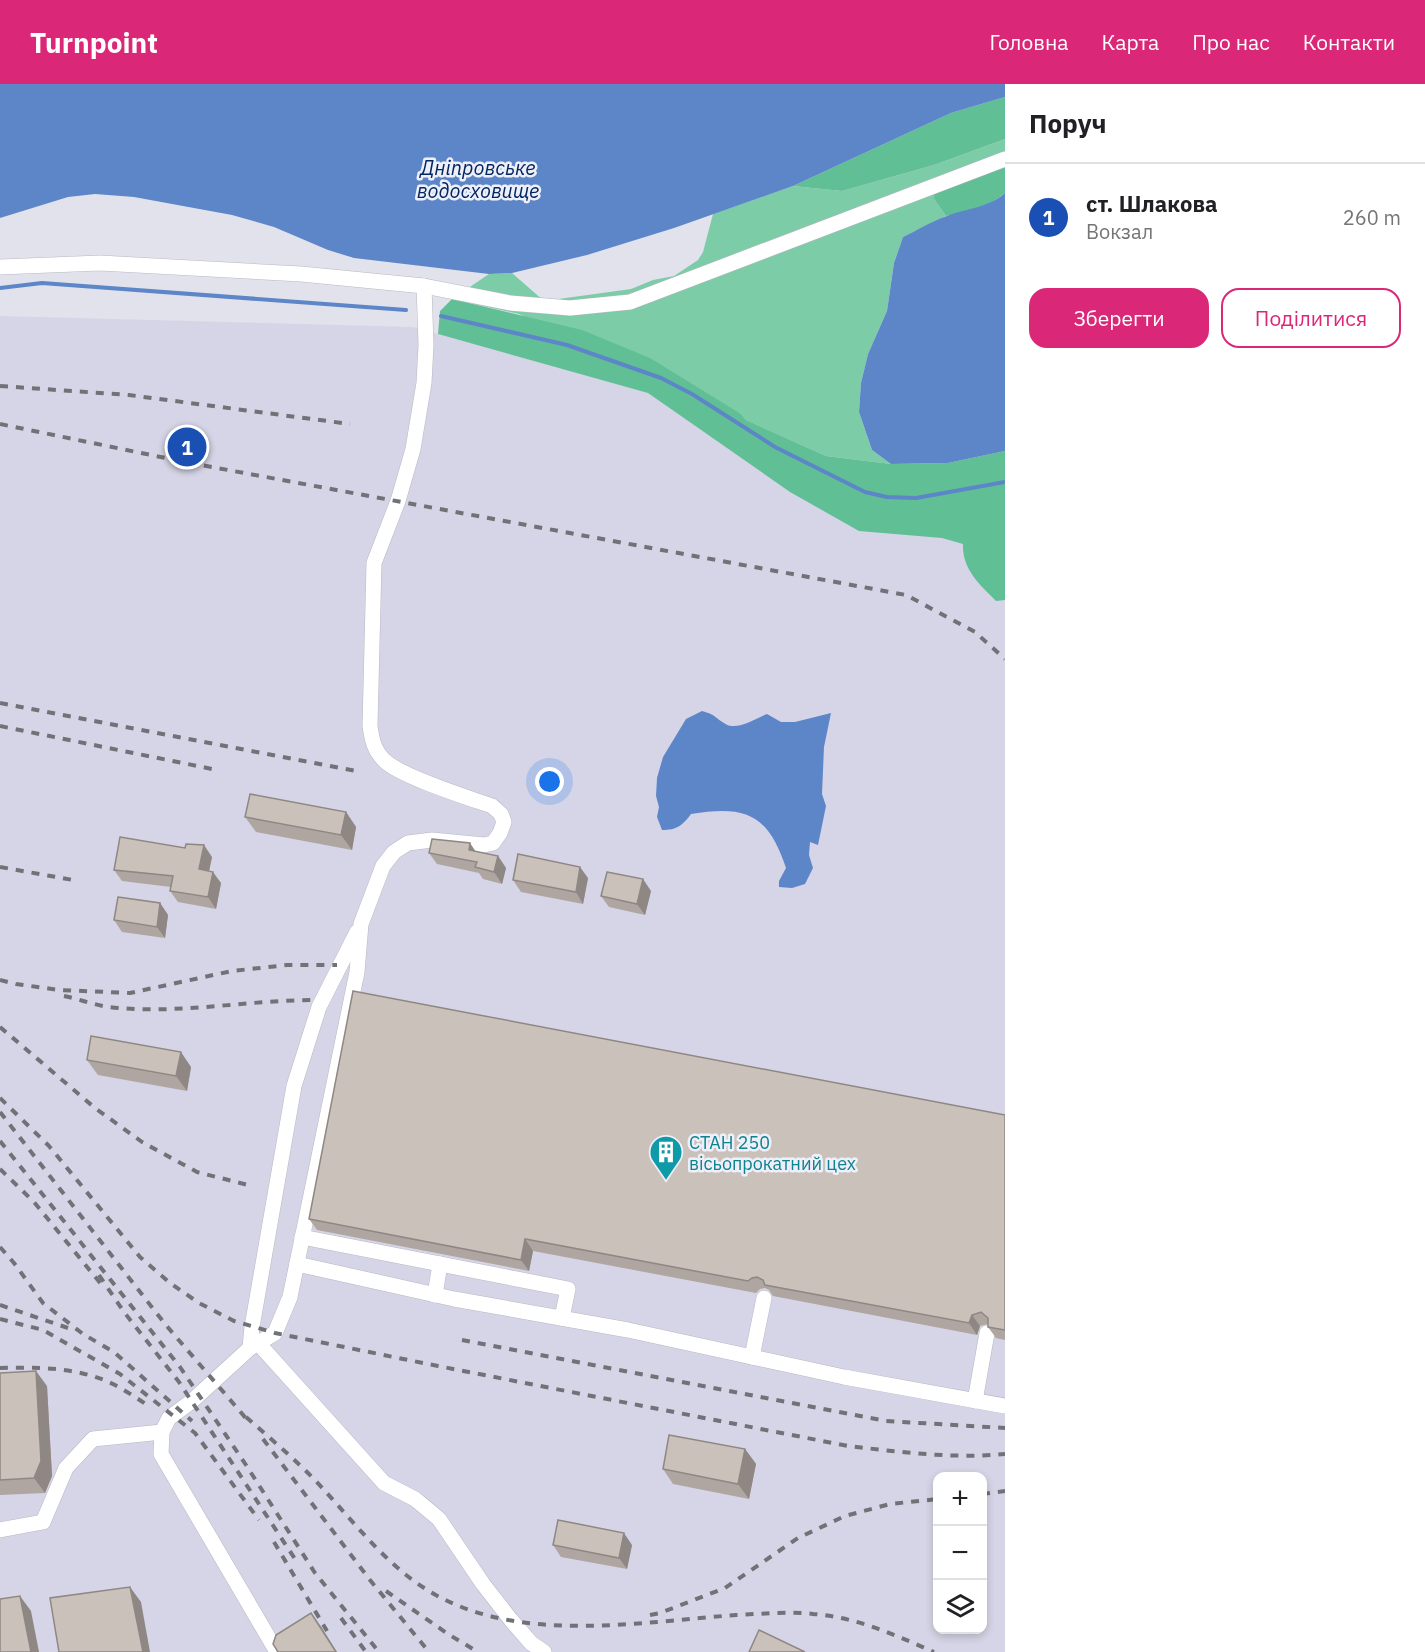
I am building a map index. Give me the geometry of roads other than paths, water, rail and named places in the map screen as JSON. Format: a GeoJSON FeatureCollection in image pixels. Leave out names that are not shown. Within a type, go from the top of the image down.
{"type":"FeatureCollection","features":[{"type":"Feature","properties":{"kind":"lane"},"geometry":{"type":"LineString","coordinates":[[0,267],[100,263],[301,274],[424,286],[510,303],[570,308],[630,302],[1005,159]]}},
{"type":"Feature","properties":{"kind":"lane"},"geometry":{"type":"LineString","coordinates":[[424,286],[426,345],[423,394],[413,448],[398,501],[374,563],[370,726],[373,744],[385,762],[404,773],[492,806],[501,814],[504,822],[493,843],[484,845],[432,840],[408,843],[394,852],[383,866],[361,924],[319,1007],[294,1086],[252,1327],[254,1346],[384,1483],[415,1499],[439,1518],[483,1584],[511,1620],[531,1643],[544,1652]]}},
{"type":"Feature","properties":{"kind":"lane"},"geometry":{"type":"LineString","coordinates":[[277,1652],[161,1454],[162,1432],[169,1418],[192,1401],[254,1346],[275,1333],[290,1297],[357,972],[361,924]]}},
{"type":"Feature","properties":{"kind":"lane"},"geometry":{"type":"LineString","coordinates":[[302,1238],[568,1289],[562,1318]]}},
{"type":"Feature","properties":{"kind":"lane"},"geometry":{"type":"LineString","coordinates":[[297,1264],[435,1295],[562,1318],[844,1377],[1005,1406]]}},
{"type":"Feature","properties":{"kind":"lane"},"geometry":{"type":"LineString","coordinates":[[435,1295],[440,1264]]}},
{"type":"Feature","properties":{"kind":"lane"},"geometry":{"type":"LineString","coordinates":[[752,1357],[764,1298]]}},
{"type":"Feature","properties":{"kind":"lane"},"geometry":{"type":"LineString","coordinates":[[975,1401],[987,1333]]}},
{"type":"Feature","properties":{"kind":"lane"},"geometry":{"type":"LineString","coordinates":[[0,1530],[43,1522],[66,1468],[93,1439],[162,1432]]}},
{"type":"Feature","properties":{"kind":"water","name":"Дніпровське водосховище"},"geometry":{"type":"Polygon","coordinates":[[[0,84],[1005,84],[1005,97],[951,113],[793,186],[674,228],[587,255],[512,273],[489,274],[354,258],[328,250],[274,227],[232,215],[134,197],[95,194],[68,197],[0,218],[0,84]]]}},
{"type":"Feature","properties":{"kind":"water"},"geometry":{"type":"Polygon","coordinates":[[[1005,193],[1005,451],[948,463],[891,464],[872,450],[859,412],[861,383],[868,354],[887,311],[894,263],[903,237],[941,218],[992,202],[1005,193]]]}},
{"type":"Feature","properties":{"kind":"water"},"geometry":{"type":"Polygon","coordinates":[[[702,711],[734,726],[745,724],[767,714],[781,722],[795,722],[831,713],[824,747],[822,794],[826,806],[818,845],[810,842],[809,855],[813,868],[805,884],[792,888],[779,887],[779,881],[786,868],[771,836],[763,825],[752,817],[727,811],[691,814],[679,827],[662,830],[657,817],[659,807],[656,796],[657,778],[663,757],[686,719],[702,711]]]}},
{"type":"Feature","properties":{"kind":"waterway"},"geometry":{"type":"LineString","coordinates":[[0,288],[42,283],[406,310]]}},
{"type":"Feature","properties":{"kind":"waterway"},"geometry":{"type":"LineString","coordinates":[[441,316],[567,345],[661,378],[692,394],[775,447],[865,492],[887,497],[916,498],[1005,482]]}},
{"type":"Feature","properties":{"kind":"railway"},"geometry":{"type":"LineString","coordinates":[[0,386],[129,395],[350,424]]}},
{"type":"Feature","properties":{"kind":"railway"},"geometry":{"type":"LineString","coordinates":[[0,424],[190,463],[906,595],[975,632],[1005,659]]}},
{"type":"Feature","properties":{"kind":"railway"},"geometry":{"type":"LineString","coordinates":[[0,703],[361,772]]}},
{"type":"Feature","properties":{"kind":"railway"},"geometry":{"type":"LineString","coordinates":[[0,726],[217,770]]}},
{"type":"Feature","properties":{"kind":"railway"},"geometry":{"type":"LineString","coordinates":[[0,867],[73,880]]}},
{"type":"Feature","properties":{"kind":"railway"},"geometry":{"type":"LineString","coordinates":[[0,980],[59,990],[130,993],[232,971],[287,965],[337,965]]}},
{"type":"Feature","properties":{"kind":"railway"},"geometry":{"type":"LineString","coordinates":[[64,996],[103,1006],[135,1009],[314,1000]]}},
{"type":"Feature","properties":{"kind":"railway"},"geometry":{"type":"LineString","coordinates":[[0,1027],[95,1108],[142,1142],[197,1172],[248,1185]]}},
{"type":"Feature","properties":{"kind":"railway"},"geometry":{"type":"LineString","coordinates":[[0,1098],[49,1146],[140,1257],[170,1283],[199,1303],[234,1321],[275,1333],[848,1446],[946,1455],[1005,1454]]}},
{"type":"Feature","properties":{"kind":"railway"},"geometry":{"type":"LineString","coordinates":[[0,1112],[165,1324],[250,1423]]}},
{"type":"Feature","properties":{"kind":"railway"},"geometry":{"type":"LineString","coordinates":[[0,1141],[180,1367],[315,1573],[379,1652]]}},
{"type":"Feature","properties":{"kind":"railway"},"geometry":{"type":"LineString","coordinates":[[0,1169],[34,1202],[101,1284]]}},
{"type":"Feature","properties":{"kind":"railway"},"geometry":{"type":"LineString","coordinates":[[0,1247],[43,1303],[83,1334],[114,1352],[192,1421]]}},
{"type":"Feature","properties":{"kind":"railway"},"geometry":{"type":"LineString","coordinates":[[99,1275],[124,1312],[179,1382],[295,1559]]}},
{"type":"Feature","properties":{"kind":"railway"},"geometry":{"type":"LineString","coordinates":[[0,1305],[68,1328]]}},
{"type":"Feature","properties":{"kind":"railway"},"geometry":{"type":"LineString","coordinates":[[0,1319],[43,1330],[120,1374],[195,1433],[259,1520]]}},
{"type":"Feature","properties":{"kind":"railway"},"geometry":{"type":"LineString","coordinates":[[462,1340],[886,1421],[1005,1428]]}},
{"type":"Feature","properties":{"kind":"railway"},"geometry":{"type":"LineString","coordinates":[[0,1368],[44,1368],[73,1371],[102,1379],[147,1405]]}},
{"type":"Feature","properties":{"kind":"railway"},"geometry":{"type":"LineString","coordinates":[[246,1417],[306,1471],[403,1573],[434,1594],[468,1610],[505,1619],[582,1626],[736,1615],[804,1613],[860,1623],[934,1652]]}},
{"type":"Feature","properties":{"kind":"railway"},"geometry":{"type":"LineString","coordinates":[[263,1439],[370,1580],[429,1652]]}},
{"type":"Feature","properties":{"kind":"railway"},"geometry":{"type":"LineString","coordinates":[[987,1493],[1005,1491]]}},
{"type":"Feature","properties":{"kind":"railway"},"geometry":{"type":"LineString","coordinates":[[650,1615],[725,1588],[798,1538],[845,1516],[890,1504],[933,1500]]}},
{"type":"Feature","properties":{"kind":"railway"},"geometry":{"type":"LineString","coordinates":[[274,1542],[327,1631]]}},
{"type":"Feature","properties":{"kind":"railway"},"geometry":{"type":"LineString","coordinates":[[386,1591],[478,1652]]}},
{"type":"Feature","properties":{"kind":"railway"},"geometry":{"type":"LineString","coordinates":[[341,1618],[366,1652]]}},
{"type":"Feature","properties":{"kind":"place","name":"ст. Шлакова"},"geometry":{"type":"Point","coordinates":[187,447]}},
{"type":"Feature","properties":{"kind":"place","name":"СТАН 250 вісьопрокатний цех"},"geometry":{"type":"Point","coordinates":[666,1181]}}]}
